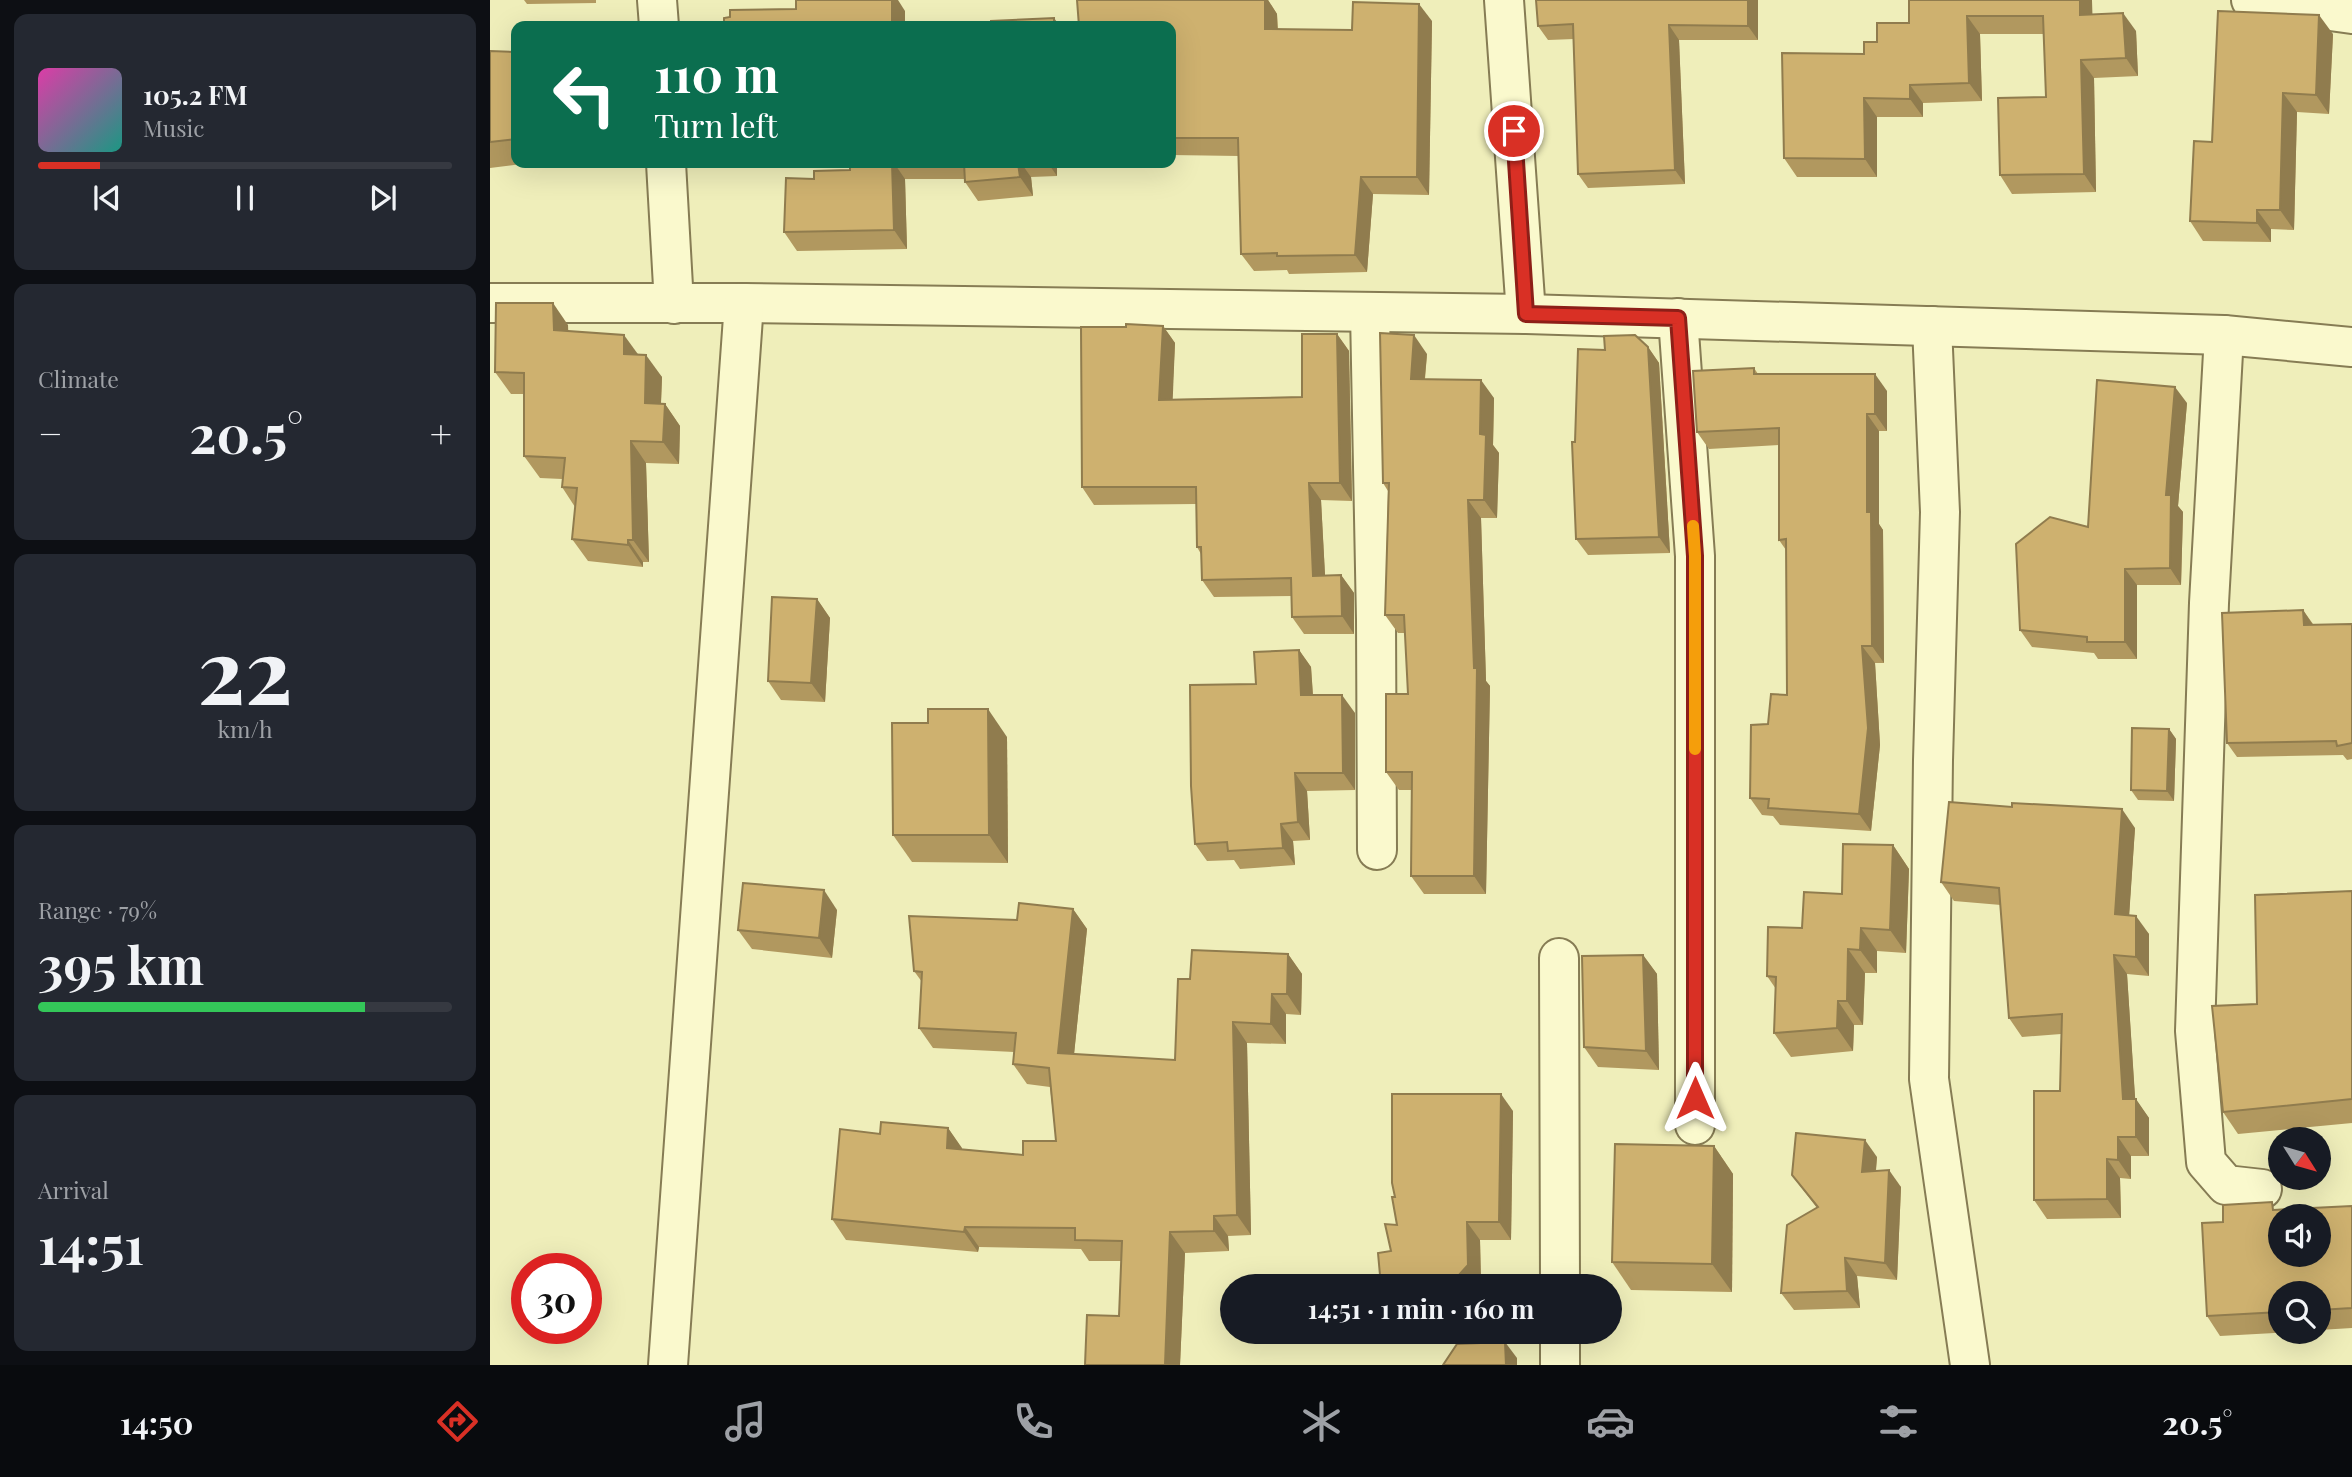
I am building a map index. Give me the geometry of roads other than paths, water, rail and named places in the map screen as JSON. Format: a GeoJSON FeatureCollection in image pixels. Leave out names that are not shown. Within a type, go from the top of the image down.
{"type":"FeatureCollection","features":[{"type":"Feature","properties":{"kind":"street"},"geometry":{"type":"LineString","coordinates":[[657,0],[659,21]]}},
{"type":"Feature","properties":{"kind":"street"},"geometry":{"type":"LineString","coordinates":[[1504,0],[1526,314]]}},
{"type":"Feature","properties":{"kind":"street"},"geometry":{"type":"LineString","coordinates":[[2251,0],[2352,14]]}},
{"type":"Feature","properties":{"kind":"street"},"geometry":{"type":"LineString","coordinates":[[666,168],[674,304]]}},
{"type":"Feature","properties":{"kind":"street"},"geometry":{"type":"LineString","coordinates":[[490,303],[744,303],[1526,314],[2224,335],[2352,347]]}},
{"type":"Feature","properties":{"kind":"street"},"geometry":{"type":"LineString","coordinates":[[668,1365],[744,303]]}},
{"type":"Feature","properties":{"kind":"street"},"geometry":{"type":"LineString","coordinates":[[1370,312],[1376,606],[1377,850]]}},
{"type":"Feature","properties":{"kind":"street"},"geometry":{"type":"LineString","coordinates":[[1678,318],[1695,556],[1695,1125]]}},
{"type":"Feature","properties":{"kind":"street"},"geometry":{"type":"LineString","coordinates":[[1932,326],[1940,512],[1933,760],[1929,1079],[1969,1365]]}},
{"type":"Feature","properties":{"kind":"street"},"geometry":{"type":"LineString","coordinates":[[2224,335],[2209,603],[2195,1031],[2206,1162],[2226,1185],[2262,1189]]}},
{"type":"Feature","properties":{"kind":"street"},"geometry":{"type":"LineString","coordinates":[[1559,958],[1560,1274]]}},
{"type":"Feature","properties":{"kind":"street"},"geometry":{"type":"LineString","coordinates":[[1560,1344],[1560,1365]]}}]}
